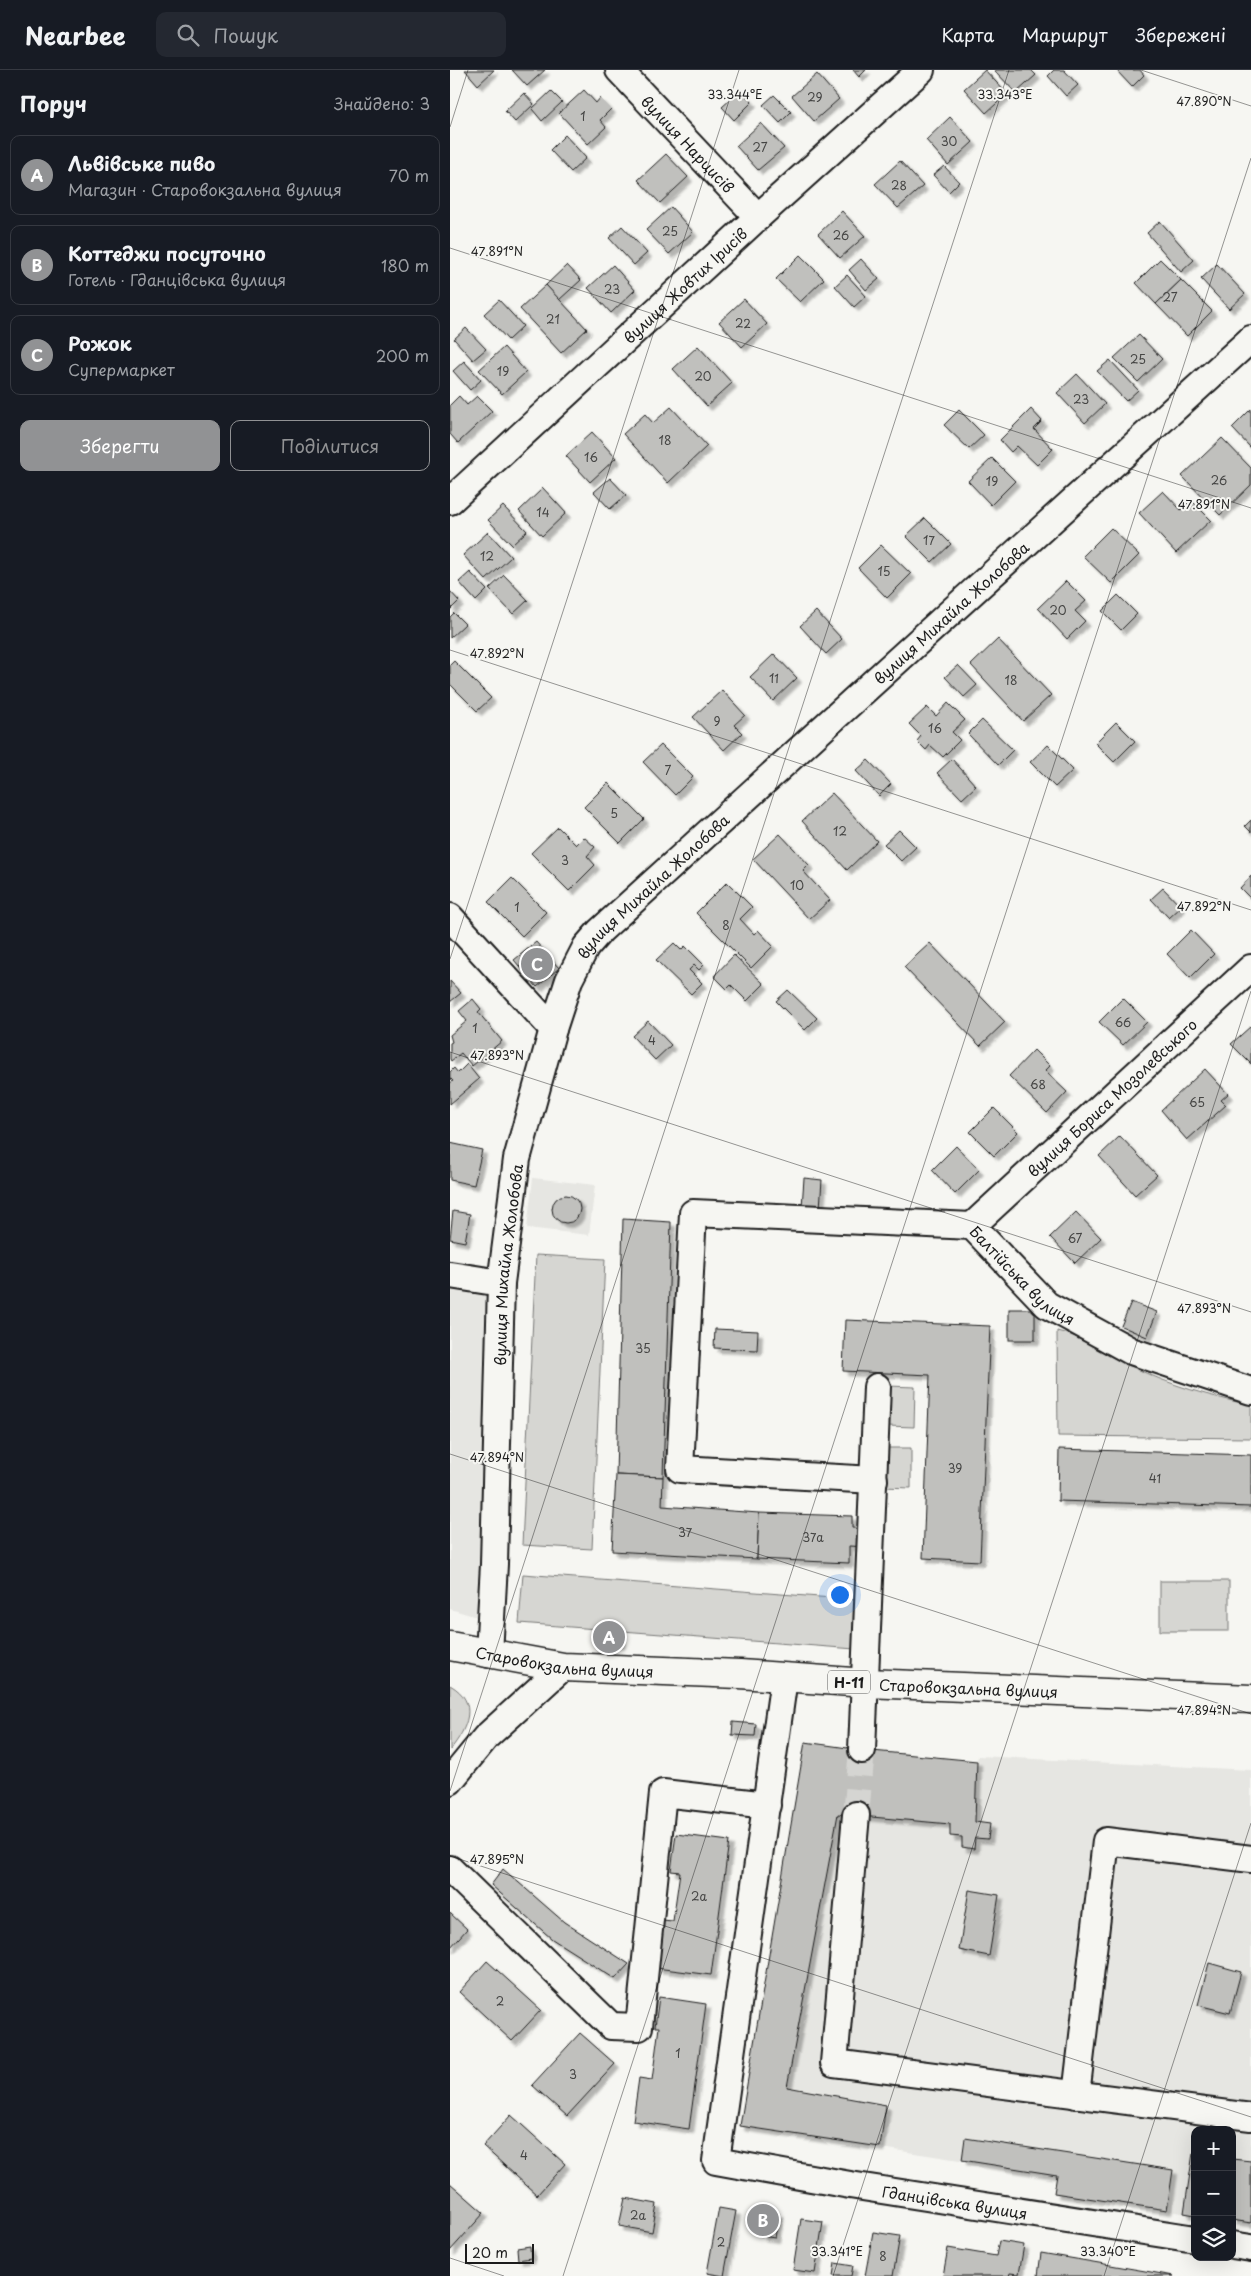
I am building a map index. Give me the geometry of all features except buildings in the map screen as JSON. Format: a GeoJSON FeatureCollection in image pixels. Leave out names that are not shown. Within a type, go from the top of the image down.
{"type":"FeatureCollection","features":[{"type":"Feature","properties":{"kind":"main road","name":"Старовокзальна вулиця"},"geometry":{"type":"LineString","coordinates":[[450,1646],[563,1667],[1251,1700]]}},
{"type":"Feature","properties":{"kind":"street","name":"вулиця Нарцисів"},"geometry":{"type":"LineString","coordinates":[[619,70],[758,217]]}},
{"type":"Feature","properties":{"kind":"street","name":"вулиця Жовтих Ірисів"},"geometry":{"type":"LineString","coordinates":[[450,501],[758,217],[921,70]]}},
{"type":"Feature","properties":{"kind":"street","name":"вулиця Михайла Жолобова"},"geometry":{"type":"LineString","coordinates":[[489,1654],[494,1564],[501,1284],[517,1159],[553,1030],[576,964],[586,947],[600,931],[1251,339]]}},
{"type":"Feature","properties":{"kind":"street"},"geometry":{"type":"LineString","coordinates":[[450,917],[553,1030]]}},
{"type":"Feature","properties":{"kind":"street","name":"вулиця Бориса Мозолевського"},"geometry":{"type":"LineString","coordinates":[[972,1226],[1251,968]]}},
{"type":"Feature","properties":{"kind":"street","name":"Балтійська вулиця"},"geometry":{"type":"LineString","coordinates":[[874,1480],[680,1469],[693,1213],[972,1226],[1047,1305],[1131,1351],[1251,1391]]}},
{"type":"Feature","properties":{"kind":"street"},"geometry":{"type":"LineString","coordinates":[[450,1275],[501,1284]]}},
{"type":"Feature","properties":{"kind":"street"},"geometry":{"type":"LineString","coordinates":[[862,1750],[877,1387]]}},
{"type":"Feature","properties":{"kind":"street"},"geometry":{"type":"LineString","coordinates":[[450,1781],[486,1737],[563,1667]]}},
{"type":"Feature","properties":{"kind":"street"},"geometry":{"type":"LineString","coordinates":[[450,1869],[611,2026],[639,2027],[663,1793],[767,1805],[784,1678]]}},
{"type":"Feature","properties":{"kind":"street","name":"Гданцівська вулиця"},"geometry":{"type":"LineString","coordinates":[[767,1805],[716,2161],[850,2185],[1191,2238]]}},
{"type":"Feature","properties":{"kind":"street"},"geometry":{"type":"LineString","coordinates":[[856,1815],[834,2063],[1251,2118]]}},
{"type":"Feature","properties":{"kind":"street"},"geometry":{"type":"LineString","coordinates":[[1076,2095],[1106,1841],[1251,1859]]}},
{"type":"Feature","properties":{"kind":"street"},"geometry":{"type":"LineString","coordinates":[[1236,2246],[1251,2248]]}},
{"type":"Feature","properties":{"kind":"shaded area"},"geometry":{"type":"Polygon","coordinates":[[[533,1178],[595,1185],[589,1235],[527,1228],[533,1178]]]}},
{"type":"Feature","properties":{"kind":"shaded area"},"geometry":{"type":"Polygon","coordinates":[[[536,1255],[605,1259],[592,1549],[522,1545],[536,1255]]]}},
{"type":"Feature","properties":{"kind":"shaded area"},"geometry":{"type":"Polygon","coordinates":[[[450,1286],[489,1291],[477,1617],[450,1609],[450,1286]]]}},
{"type":"Feature","properties":{"kind":"shaded area"},"geometry":{"type":"Polygon","coordinates":[[[1057,1331],[1077,1337],[1133,1367],[1176,1385],[1251,1405],[1251,1438],[1058,1436],[1057,1331]]]}},
{"type":"Feature","properties":{"kind":"shaded area"},"geometry":{"type":"Polygon","coordinates":[[[888,1386],[915,1387],[914,1427],[887,1426],[888,1386]]]}},
{"type":"Feature","properties":{"kind":"shaded area"},"geometry":{"type":"Polygon","coordinates":[[[884,1448],[911,1448],[911,1488],[883,1487],[884,1448]]]}},
{"type":"Feature","properties":{"kind":"shaded area"},"geometry":{"type":"Polygon","coordinates":[[[523,1574],[858,1600],[855,1649],[519,1623],[523,1574]]]}},
{"type":"Feature","properties":{"kind":"shaded area"},"geometry":{"type":"Polygon","coordinates":[[[1160,1581],[1229,1581],[1229,1631],[1160,1631],[1160,1581]]]}},
{"type":"Feature","properties":{"kind":"shaded area"},"geometry":{"type":"Polygon","coordinates":[[[450,1685],[465,1699],[468,1716],[461,1733],[450,1750],[450,1685]]]}},
{"type":"Feature","properties":{"kind":"shaded area"},"geometry":{"type":"Polygon","coordinates":[[[805,1742],[862,1750],[977,1761],[978,1756],[1251,1770],[1251,2223],[1236,2221],[1236,2126],[1191,2126],[1191,2214],[1054,2193],[1056,2175],[740,2126],[805,1742]]]}},
{"type":"Feature","properties":{"kind":"tunnel"},"geometry":{"type":"LineString","coordinates":[[856,1815],[862,1750]]}},
{"type":"Feature","properties":{"kind":"place","name":"Рожок"},"geometry":{"type":"Point","coordinates":[537,964]}},
{"type":"Feature","properties":{"kind":"place","name":"Львівське пиво"},"geometry":{"type":"Point","coordinates":[609,1637]}},
{"type":"Feature","properties":{"kind":"place","name":"Коттеджи посуточно"},"geometry":{"type":"Point","coordinates":[763,2220]}}]}
